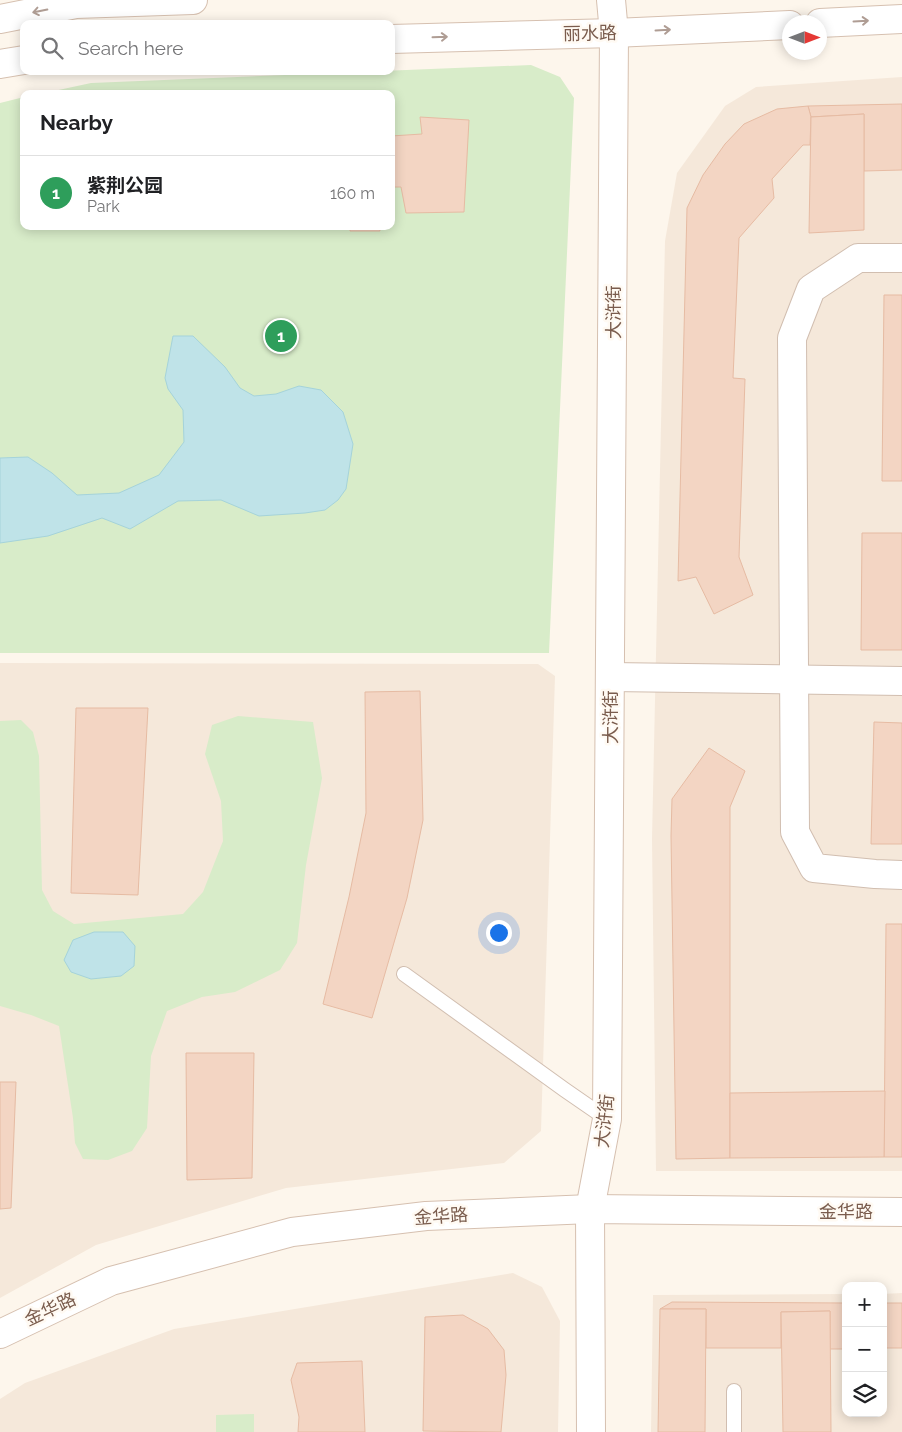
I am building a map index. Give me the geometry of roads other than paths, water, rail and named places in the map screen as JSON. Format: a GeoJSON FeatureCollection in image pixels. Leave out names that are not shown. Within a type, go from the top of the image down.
{"type":"FeatureCollection","features":[{"type":"Feature","properties":{"kind":"street"},"geometry":{"type":"LineString","coordinates":[[0,19],[76,4],[193,0]]}},
{"type":"Feature","properties":{"kind":"street","name":"大浒街"},"geometry":{"type":"LineString","coordinates":[[591,1432],[590,1209],[607,1119],[614,33],[611,0]]}},
{"type":"Feature","properties":{"kind":"street"},"geometry":{"type":"LineString","coordinates":[[827,23],[902,19]]}},
{"type":"Feature","properties":{"kind":"street","name":"丽水路"},"geometry":{"type":"LineString","coordinates":[[395,39],[614,33],[782,24]]}},
{"type":"Feature","properties":{"kind":"street"},"geometry":{"type":"LineString","coordinates":[[0,64],[20,61]]}},
{"type":"Feature","properties":{"kind":"street"},"geometry":{"type":"LineString","coordinates":[[902,258],[858,258],[811,289],[792,338],[795,832],[814,868],[902,875]]}},
{"type":"Feature","properties":{"kind":"street"},"geometry":{"type":"LineString","coordinates":[[610,677],[902,681]]}},
{"type":"Feature","properties":{"kind":"street","name":"金华路"},"geometry":{"type":"LineString","coordinates":[[0,1334],[111,1281],[292,1232],[426,1216],[590,1209],[902,1212]]}},
{"type":"Feature","properties":{"kind":"lane"},"geometry":{"type":"LineString","coordinates":[[404,974],[607,1119]]}},
{"type":"Feature","properties":{"kind":"lane"},"geometry":{"type":"LineString","coordinates":[[734,1391],[734,1432]]}},
{"type":"Feature","properties":{"kind":"water"},"geometry":{"type":"Polygon","coordinates":[[[173,336],[193,336],[225,367],[240,388],[254,396],[276,394],[299,386],[321,390],[343,412],[353,444],[346,489],[338,500],[325,510],[259,516],[221,500],[178,501],[130,529],[102,518],[48,536],[0,543],[0,458],[28,457],[52,473],[77,495],[119,493],[159,475],[184,442],[183,410],[168,389],[165,378],[173,336]]]}},
{"type":"Feature","properties":{"kind":"water"},"geometry":{"type":"Polygon","coordinates":[[[94,932],[123,932],[135,946],[134,966],[121,976],[91,979],[71,972],[64,960],[73,940],[94,932]]]}},
{"type":"Feature","properties":{"kind":"place","name":"紫荆公园"},"geometry":{"type":"Point","coordinates":[281,336]}}]}
